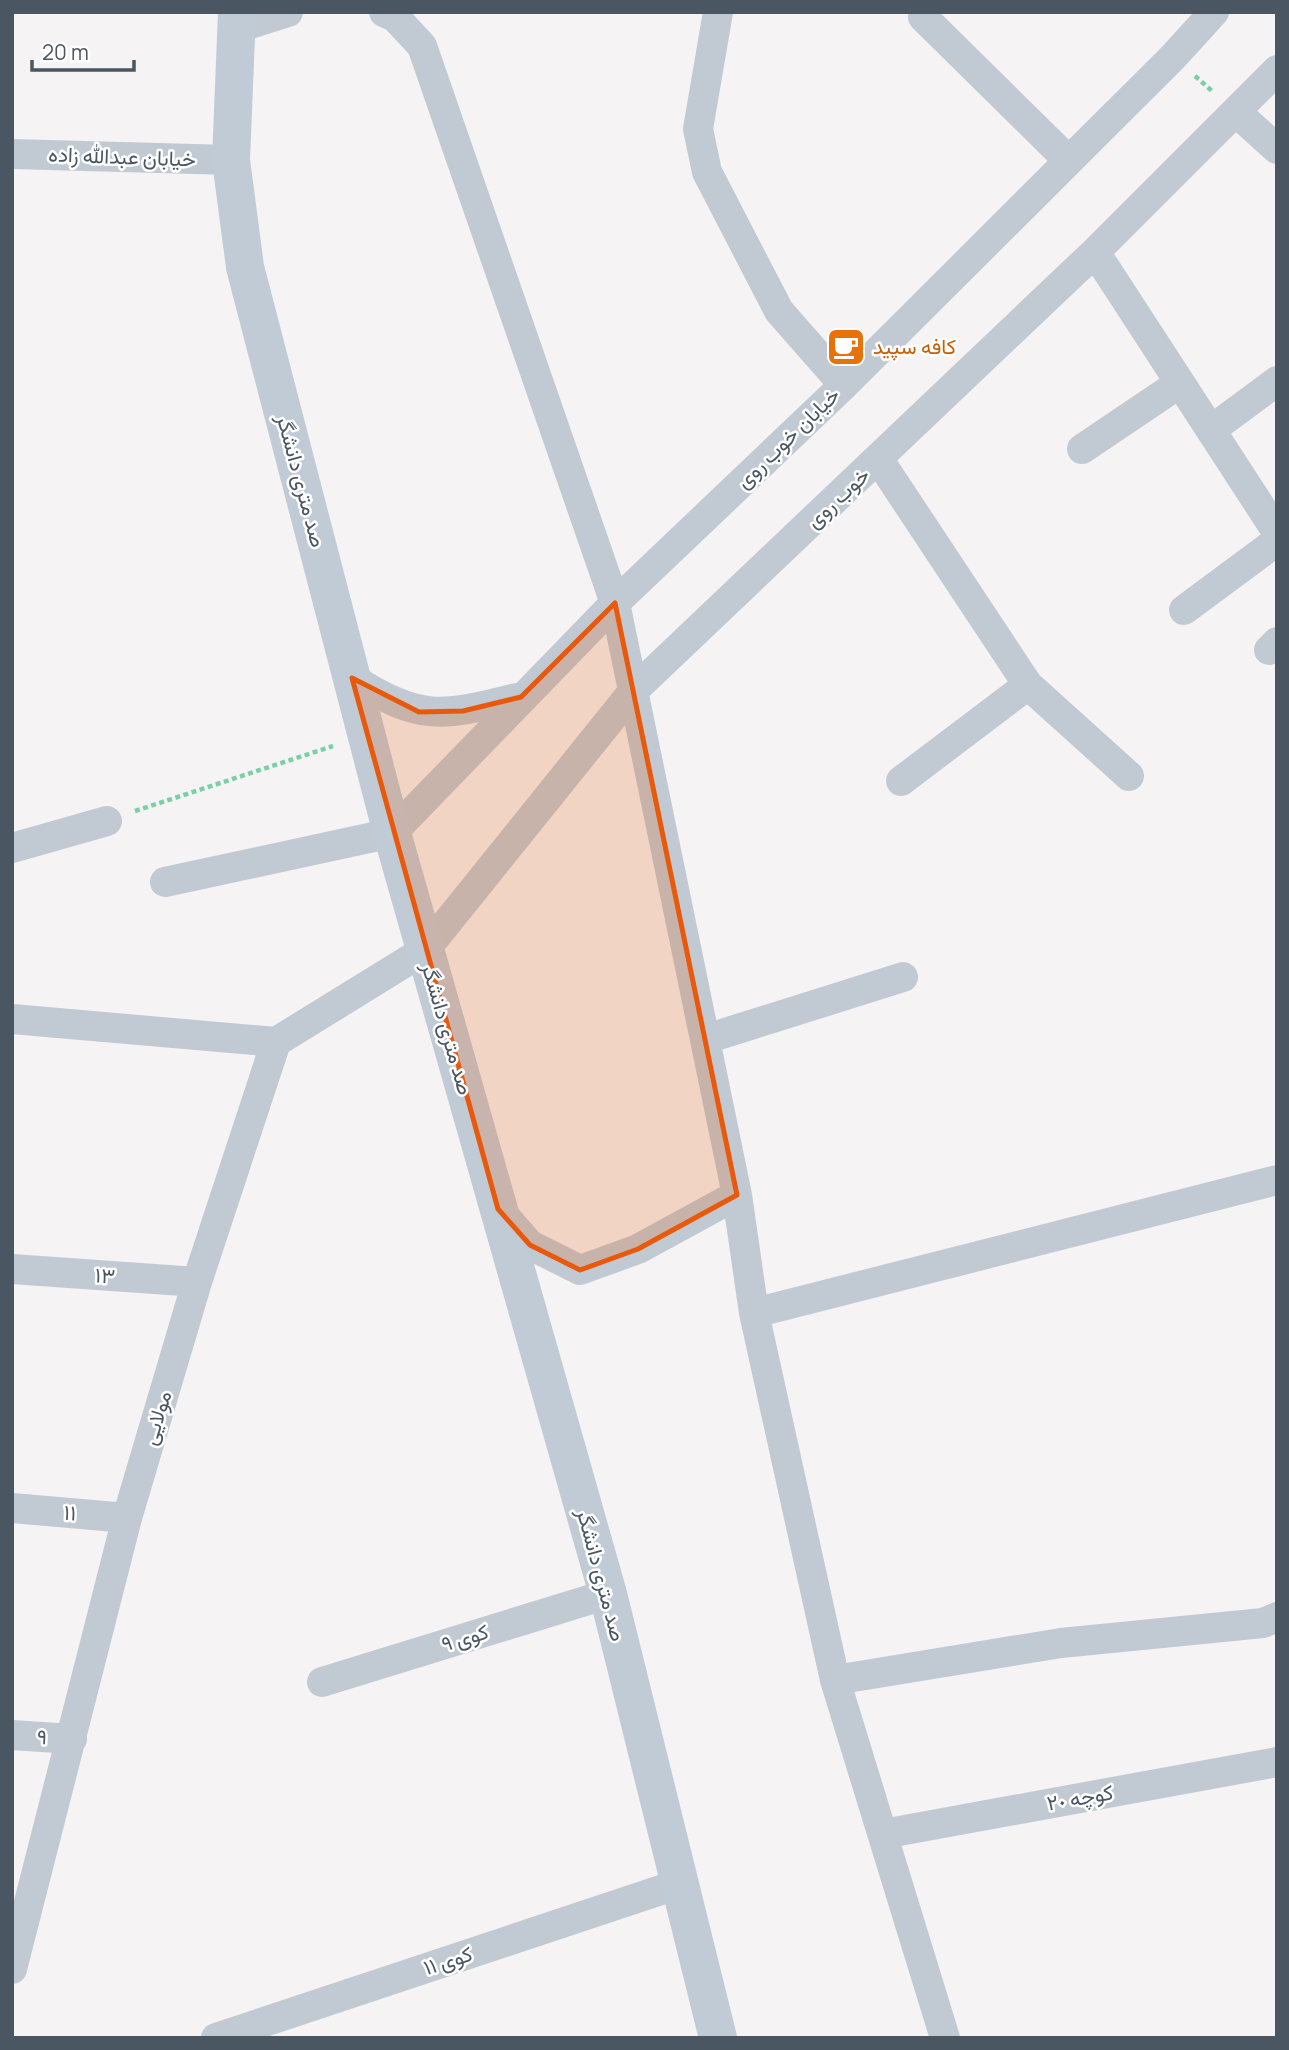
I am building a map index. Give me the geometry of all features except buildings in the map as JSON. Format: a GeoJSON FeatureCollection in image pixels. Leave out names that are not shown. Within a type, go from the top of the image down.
{"type":"FeatureCollection","features":[{"type":"Feature","properties":{"kind":"main road","name":"صد متری دانشگر"},"geometry":{"type":"LineString","coordinates":[[237,20],[231,160],[244,267],[391,833],[608,1594],[718,2038]]}},
{"type":"Feature","properties":{"kind":"street"},"geometry":{"type":"LineString","coordinates":[[237,20],[288,12]]}},
{"type":"Feature","properties":{"kind":"street"},"geometry":{"type":"LineString","coordinates":[[384,12],[395,17],[422,46]]}},
{"type":"Feature","properties":{"kind":"street"},"geometry":{"type":"LineString","coordinates":[[424,12],[422,46],[615,603],[635,689],[737,1195],[754,1313],[835,1680],[945,2038]]}},
{"type":"Feature","properties":{"kind":"street"},"geometry":{"type":"LineString","coordinates":[[718,12],[698,129],[707,172],[779,311],[844,386]]}},
{"type":"Feature","properties":{"kind":"street","name":"خیابان خوب روی"},"geometry":{"type":"LineString","coordinates":[[391,833],[521,696],[844,386],[1173,57],[1214,12]]}},
{"type":"Feature","properties":{"kind":"street"},"geometry":{"type":"LineString","coordinates":[[923,17],[1068,160]]}},
{"type":"Feature","properties":{"kind":"street","name":"خوب روی"},"geometry":{"type":"LineString","coordinates":[[425,950],[635,689],[879,460],[1277,70]]}},
{"type":"Feature","properties":{"kind":"street"},"geometry":{"type":"LineString","coordinates":[[1236,112],[1277,149]]}},
{"type":"Feature","properties":{"kind":"street","name":"خیابان عبدالله زاده"},"geometry":{"type":"LineString","coordinates":[[12,154],[231,160]]}},
{"type":"Feature","properties":{"kind":"street"},"geometry":{"type":"LineString","coordinates":[[1094,252],[1277,532]]}},
{"type":"Feature","properties":{"kind":"street"},"geometry":{"type":"LineString","coordinates":[[1210,430],[1277,381]]}},
{"type":"Feature","properties":{"kind":"street"},"geometry":{"type":"LineString","coordinates":[[1082,449],[1180,383]]}},
{"type":"Feature","properties":{"kind":"street"},"geometry":{"type":"LineString","coordinates":[[879,460],[1028,685],[1129,776]]}},
{"type":"Feature","properties":{"kind":"street"},"geometry":{"type":"LineString","coordinates":[[1184,610],[1277,541]]}},
{"type":"Feature","properties":{"kind":"street"},"geometry":{"type":"LineString","coordinates":[[352,678],[386,700],[419,712],[463,711],[521,696]]}},
{"type":"Feature","properties":{"kind":"street"},"geometry":{"type":"LineString","coordinates":[[901,781],[1028,685]]}},
{"type":"Feature","properties":{"kind":"street"},"geometry":{"type":"LineString","coordinates":[[12,848],[107,821]]}},
{"type":"Feature","properties":{"kind":"street"},"geometry":{"type":"LineString","coordinates":[[165,882],[391,833]]}},
{"type":"Feature","properties":{"kind":"street"},"geometry":{"type":"LineString","coordinates":[[12,1019],[276,1042],[425,950]]}},
{"type":"Feature","properties":{"kind":"street"},"geometry":{"type":"LineString","coordinates":[[706,1040],[902,977]]}},
{"type":"Feature","properties":{"kind":"street","name":"مولایی"},"geometry":{"type":"LineString","coordinates":[[12,1969],[127,1518],[197,1282],[276,1042]]}},
{"type":"Feature","properties":{"kind":"street"},"geometry":{"type":"LineString","coordinates":[[754,1313],[1277,1180]]}},
{"type":"Feature","properties":{"kind":"street"},"geometry":{"type":"LineString","coordinates":[[498,1209],[530,1245],[580,1270],[638,1249],[737,1195]]}},
{"type":"Feature","properties":{"kind":"street","name":"۱۳"},"geometry":{"type":"LineString","coordinates":[[12,1269],[197,1282]]}},
{"type":"Feature","properties":{"kind":"street","name":"۱۱"},"geometry":{"type":"LineString","coordinates":[[12,1508],[127,1518]]}},
{"type":"Feature","properties":{"kind":"street","name":"کوی ۹"},"geometry":{"type":"LineString","coordinates":[[322,1682],[608,1594]]}},
{"type":"Feature","properties":{"kind":"street"},"geometry":{"type":"LineString","coordinates":[[835,1680],[1061,1643],[1263,1623],[1277,1617]]}},
{"type":"Feature","properties":{"kind":"street","name":"۹"},"geometry":{"type":"LineString","coordinates":[[12,1735],[72,1739]]}},
{"type":"Feature","properties":{"kind":"street","name":"کوچە ٢٠"},"geometry":{"type":"LineString","coordinates":[[883,1834],[1277,1762]]}},
{"type":"Feature","properties":{"kind":"street","name":"کوی ۱۱"},"geometry":{"type":"LineString","coordinates":[[216,2038],[679,1884]]}},
{"type":"Feature","properties":{"kind":"path"},"geometry":{"type":"LineString","coordinates":[[1173,57],[1236,112]]}},
{"type":"Feature","properties":{"kind":"path"},"geometry":{"type":"LineString","coordinates":[[107,821],[367,734]]}},
{"type":"Feature","properties":{"kind":"highlighted area"},"geometry":{"type":"Polygon","coordinates":[[[615,603],[737,1195],[638,1249],[580,1270],[530,1245],[498,1209],[352,678],[419,712],[463,711],[521,697],[615,603]]]}},
{"type":"Feature","properties":{"kind":"place","name":"کافه سپید"},"geometry":{"type":"Point","coordinates":[846,347]}}]}
